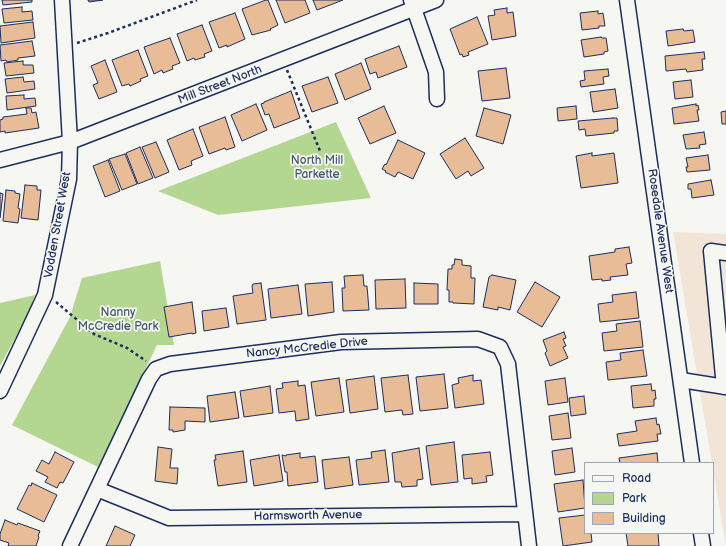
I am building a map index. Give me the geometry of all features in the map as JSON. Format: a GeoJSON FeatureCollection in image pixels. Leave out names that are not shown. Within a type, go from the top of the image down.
{"type":"FeatureCollection","features":[{"type":"Feature","properties":{"kind":"street","name":"Vodden Street West"},"geometry":{"type":"LineString","coordinates":[[0,391],[46,295],[69,179],[70,142],[62,0]]}},
{"type":"Feature","properties":{"kind":"street","name":"Mill Street North"},"geometry":{"type":"LineString","coordinates":[[0,160],[70,142],[283,60],[412,5],[436,0]]}},
{"type":"Feature","properties":{"kind":"street","name":"Rosedale Avenue West"},"geometry":{"type":"LineString","coordinates":[[627,0],[692,462]]}},
{"type":"Feature","properties":{"kind":"street"},"geometry":{"type":"LineString","coordinates":[[412,5],[436,72],[437,99]]}},
{"type":"Feature","properties":{"kind":"street"},"geometry":{"type":"LineString","coordinates":[[680,380],[725,387],[711,251],[726,253]]}},
{"type":"Feature","properties":{"kind":"street","name":"Nancy McCredie Drive"},"geometry":{"type":"LineString","coordinates":[[156,369],[170,364],[341,342],[478,339],[500,346],[508,364],[529,546]]}},
{"type":"Feature","properties":{"kind":"street"},"geometry":{"type":"LineString","coordinates":[[70,546],[149,379],[156,369]]}},
{"type":"Feature","properties":{"kind":"street","name":"Harmsworth Avenue"},"geometry":{"type":"LineString","coordinates":[[97,489],[169,518],[525,514]]}},
{"type":"Feature","properties":{"kind":"street"},"geometry":{"type":"LineString","coordinates":[[701,534],[703,546]]}},
{"type":"Feature","properties":{"kind":"path"},"geometry":{"type":"LineString","coordinates":[[65,46],[108,33],[197,0]]}},
{"type":"Feature","properties":{"kind":"path"},"geometry":{"type":"LineString","coordinates":[[283,60],[320,151]]}},
{"type":"Feature","properties":{"kind":"path"},"geometry":{"type":"LineString","coordinates":[[46,295],[59,304],[94,334],[127,348],[156,369]]}},
{"type":"Feature","properties":{"kind":"shaded area"},"geometry":{"type":"Polygon","coordinates":[[[673,232],[726,234],[726,546],[714,476],[714,462],[712,462],[673,232]]]}},
{"type":"Feature","properties":{"kind":"green space","name":"North Mill Parkette"},"geometry":{"type":"Polygon","coordinates":[[[336,122],[371,198],[218,215],[158,191],[336,122]]]}},
{"type":"Feature","properties":{"kind":"green space","name":"Nanny McCredie Park"},"geometry":{"type":"Polygon","coordinates":[[[160,261],[174,345],[157,345],[98,467],[12,425],[70,317],[82,278],[160,261]]]}},
{"type":"Feature","properties":{"kind":"green space"},"geometry":{"type":"Polygon","coordinates":[[[35,295],[28,314],[0,366],[0,303],[35,295]]]}},
{"type":"Feature","properties":{"kind":"building"},"geometry":{"type":"Polygon","coordinates":[[[2,0],[32,0],[32,2],[3,5],[2,0]]]}},
{"type":"Feature","properties":{"kind":"building"},"geometry":{"type":"Polygon","coordinates":[[[88,0],[103,0],[89,2],[88,0]]]}},
{"type":"Feature","properties":{"kind":"building"},"geometry":{"type":"Polygon","coordinates":[[[268,0],[278,25],[270,29],[271,30],[252,35],[242,9],[268,0]]]}},
{"type":"Feature","properties":{"kind":"building"},"geometry":{"type":"Polygon","coordinates":[[[276,0],[305,0],[310,13],[285,23],[276,0]]]}},
{"type":"Feature","properties":{"kind":"building"},"geometry":{"type":"Polygon","coordinates":[[[313,0],[343,0],[317,10],[313,0]]]}},
{"type":"Feature","properties":{"kind":"building"},"geometry":{"type":"Polygon","coordinates":[[[22,7],[22,12],[32,11],[33,20],[4,23],[2,9],[22,7]]]}},
{"type":"Feature","properties":{"kind":"building"},"geometry":{"type":"Polygon","coordinates":[[[507,8],[507,13],[513,12],[516,36],[492,40],[488,16],[495,15],[494,10],[507,8]]]}},
{"type":"Feature","properties":{"kind":"building"},"geometry":{"type":"Polygon","coordinates":[[[598,11],[598,14],[603,13],[605,26],[582,30],[580,13],[598,11]]]}},
{"type":"Feature","properties":{"kind":"building"},"geometry":{"type":"Polygon","coordinates":[[[235,13],[245,39],[227,47],[227,45],[219,48],[209,22],[235,13]]]}},
{"type":"Feature","properties":{"kind":"building"},"geometry":{"type":"Polygon","coordinates":[[[477,17],[488,44],[468,52],[469,55],[463,57],[462,54],[460,55],[450,29],[477,17]]]}},
{"type":"Feature","properties":{"kind":"building"},"geometry":{"type":"Polygon","coordinates":[[[33,22],[35,38],[1,43],[0,26],[33,22]]]}},
{"type":"Feature","properties":{"kind":"building"},"geometry":{"type":"Polygon","coordinates":[[[202,25],[212,51],[204,54],[205,57],[195,60],[194,58],[187,61],[177,34],[202,25]]]}},
{"type":"Feature","properties":{"kind":"building"},"geometry":{"type":"Polygon","coordinates":[[[683,29],[684,31],[693,30],[695,42],[668,46],[666,31],[683,29]]]}},
{"type":"Feature","properties":{"kind":"building"},"geometry":{"type":"Polygon","coordinates":[[[601,37],[606,38],[608,51],[604,52],[604,54],[584,57],[581,40],[601,37]]]}},
{"type":"Feature","properties":{"kind":"building"},"geometry":{"type":"Polygon","coordinates":[[[170,38],[180,63],[172,66],[173,69],[163,73],[162,70],[154,74],[144,47],[170,38]]]}},
{"type":"Feature","properties":{"kind":"building"},"geometry":{"type":"Polygon","coordinates":[[[32,41],[35,56],[18,58],[18,60],[7,62],[6,60],[1,61],[0,45],[32,41]]]}},
{"type":"Feature","properties":{"kind":"building"},"geometry":{"type":"Polygon","coordinates":[[[399,46],[407,67],[378,78],[376,72],[370,74],[365,59],[399,46]]]}},
{"type":"Feature","properties":{"kind":"building"},"geometry":{"type":"Polygon","coordinates":[[[138,50],[148,76],[140,79],[141,81],[130,86],[129,84],[122,86],[112,60],[138,50]]]}},
{"type":"Feature","properties":{"kind":"building"},"geometry":{"type":"Polygon","coordinates":[[[704,52],[705,59],[702,59],[703,70],[687,72],[686,69],[666,71],[665,56],[704,52]]]}},
{"type":"Feature","properties":{"kind":"building"},"geometry":{"type":"Polygon","coordinates":[[[105,60],[117,92],[99,99],[93,85],[98,83],[91,66],[105,60]]]}},
{"type":"Feature","properties":{"kind":"building"},"geometry":{"type":"Polygon","coordinates":[[[23,61],[23,65],[33,65],[34,73],[6,76],[4,63],[23,61]]]}},
{"type":"Feature","properties":{"kind":"building"},"geometry":{"type":"Polygon","coordinates":[[[361,63],[371,89],[345,100],[335,74],[361,63]]]}},
{"type":"Feature","properties":{"kind":"building"},"geometry":{"type":"Polygon","coordinates":[[[506,68],[510,98],[482,101],[478,71],[506,68]]]}},
{"type":"Feature","properties":{"kind":"building"},"geometry":{"type":"Polygon","coordinates":[[[608,69],[609,76],[603,77],[604,84],[581,87],[580,81],[585,80],[584,71],[608,69]]]}},
{"type":"Feature","properties":{"kind":"building"},"geometry":{"type":"Polygon","coordinates":[[[23,77],[24,82],[34,81],[35,89],[7,93],[5,79],[23,77]]]}},
{"type":"Feature","properties":{"kind":"building"},"geometry":{"type":"Polygon","coordinates":[[[328,77],[338,103],[312,112],[302,86],[328,77]]]}},
{"type":"Feature","properties":{"kind":"building"},"geometry":{"type":"Polygon","coordinates":[[[691,80],[693,97],[675,99],[673,82],[691,80]]]}},
{"type":"Feature","properties":{"kind":"building"},"geometry":{"type":"Polygon","coordinates":[[[615,89],[618,108],[593,112],[590,92],[615,89]]]}},
{"type":"Feature","properties":{"kind":"building"},"geometry":{"type":"Polygon","coordinates":[[[291,91],[300,118],[274,128],[269,114],[265,115],[261,104],[291,91]]]}},
{"type":"Feature","properties":{"kind":"building"},"geometry":{"type":"Polygon","coordinates":[[[24,95],[24,99],[35,98],[36,106],[7,110],[6,96],[24,95]]]}},
{"type":"Feature","properties":{"kind":"building"},"geometry":{"type":"Polygon","coordinates":[[[256,104],[267,130],[242,141],[231,115],[256,104]]]}},
{"type":"Feature","properties":{"kind":"building"},"geometry":{"type":"Polygon","coordinates":[[[696,104],[696,106],[698,105],[699,110],[697,110],[699,121],[674,124],[672,108],[696,104]]]}},
{"type":"Feature","properties":{"kind":"building"},"geometry":{"type":"Polygon","coordinates":[[[384,106],[396,133],[370,144],[358,118],[384,106]]]}},
{"type":"Feature","properties":{"kind":"building"},"geometry":{"type":"Polygon","coordinates":[[[576,106],[577,119],[558,121],[557,108],[576,106]]]}},
{"type":"Feature","properties":{"kind":"building"},"geometry":{"type":"Polygon","coordinates":[[[26,108],[31,108],[32,113],[36,112],[39,128],[5,133],[5,131],[0,132],[0,120],[3,119],[3,117],[27,114],[26,108]]]}},
{"type":"Feature","properties":{"kind":"building"},"geometry":{"type":"Polygon","coordinates":[[[484,108],[511,115],[503,144],[476,136],[484,108]]]}},
{"type":"Feature","properties":{"kind":"building"},"geometry":{"type":"Polygon","coordinates":[[[726,111],[726,124],[722,124],[721,112],[726,111]]]}},
{"type":"Feature","properties":{"kind":"building"},"geometry":{"type":"Polygon","coordinates":[[[225,117],[235,147],[226,150],[225,148],[209,154],[199,127],[225,117]]]}},
{"type":"Feature","properties":{"kind":"building"},"geometry":{"type":"Polygon","coordinates":[[[617,118],[618,131],[614,131],[614,133],[586,136],[585,129],[579,130],[578,121],[617,118]]]}},
{"type":"Feature","properties":{"kind":"building"},"geometry":{"type":"Polygon","coordinates":[[[193,129],[203,156],[191,161],[192,165],[179,170],[167,140],[193,129]]]}},
{"type":"Feature","properties":{"kind":"building"},"geometry":{"type":"Polygon","coordinates":[[[704,132],[706,144],[699,145],[700,148],[686,149],[683,135],[704,132]]]}},
{"type":"Feature","properties":{"kind":"building"},"geometry":{"type":"Polygon","coordinates":[[[465,138],[484,168],[471,176],[468,171],[456,179],[440,154],[465,138]]]}},
{"type":"Feature","properties":{"kind":"building"},"geometry":{"type":"Polygon","coordinates":[[[398,140],[425,153],[413,179],[398,172],[395,177],[382,169],[385,164],[386,165],[398,140]]]}},
{"type":"Feature","properties":{"kind":"building"},"geometry":{"type":"Polygon","coordinates":[[[156,142],[169,172],[155,178],[142,147],[156,142]]]}},
{"type":"Feature","properties":{"kind":"building"},"geometry":{"type":"Polygon","coordinates":[[[140,147],[153,178],[138,184],[126,153],[140,147]]]}},
{"type":"Feature","properties":{"kind":"building"},"geometry":{"type":"Polygon","coordinates":[[[592,153],[592,156],[614,153],[618,183],[581,188],[576,156],[592,153]]]}},
{"type":"Feature","properties":{"kind":"building"},"geometry":{"type":"Polygon","coordinates":[[[125,154],[137,184],[122,190],[109,159],[125,154]]]}},
{"type":"Feature","properties":{"kind":"building"},"geometry":{"type":"Polygon","coordinates":[[[708,155],[710,170],[687,172],[686,167],[688,167],[686,158],[708,155]]]}},
{"type":"Feature","properties":{"kind":"building"},"geometry":{"type":"Polygon","coordinates":[[[108,160],[120,191],[105,197],[93,166],[108,160]]]}},
{"type":"Feature","properties":{"kind":"building"},"geometry":{"type":"Polygon","coordinates":[[[711,180],[714,195],[692,198],[691,189],[688,189],[688,184],[711,180]]]}},
{"type":"Feature","properties":{"kind":"building"},"geometry":{"type":"Polygon","coordinates":[[[25,185],[37,186],[37,190],[41,190],[38,220],[21,218],[25,185]]]}},
{"type":"Feature","properties":{"kind":"building"},"geometry":{"type":"Polygon","coordinates":[[[6,190],[15,191],[15,193],[20,194],[18,223],[3,221],[6,190]]]}},
{"type":"Feature","properties":{"kind":"building"},"geometry":{"type":"Polygon","coordinates":[[[0,193],[3,194],[0,218],[0,193]]]}},
{"type":"Feature","properties":{"kind":"building"},"geometry":{"type":"Polygon","coordinates":[[[629,247],[632,263],[626,264],[628,275],[610,277],[611,280],[592,280],[589,256],[615,252],[615,249],[629,247]]]}},
{"type":"Feature","properties":{"kind":"building"},"geometry":{"type":"Polygon","coordinates":[[[455,259],[462,260],[462,265],[471,266],[471,278],[475,278],[474,304],[449,302],[449,290],[447,290],[448,269],[452,269],[455,259]]]}},
{"type":"Feature","properties":{"kind":"building"},"geometry":{"type":"Polygon","coordinates":[[[363,275],[364,286],[367,286],[369,310],[343,311],[342,288],[345,288],[344,276],[363,275]]]}},
{"type":"Feature","properties":{"kind":"building"},"geometry":{"type":"Polygon","coordinates":[[[492,275],[516,280],[510,310],[498,307],[498,310],[483,307],[489,277],[492,275]]]}},
{"type":"Feature","properties":{"kind":"building"},"geometry":{"type":"Polygon","coordinates":[[[405,279],[406,308],[376,309],[375,280],[405,279]]]}},
{"type":"Feature","properties":{"kind":"building"},"geometry":{"type":"Polygon","coordinates":[[[332,282],[334,312],[308,316],[305,284],[332,282]]]}},
{"type":"Feature","properties":{"kind":"building"},"geometry":{"type":"Polygon","coordinates":[[[535,282],[560,297],[542,327],[517,312],[535,282]]]}},
{"type":"Feature","properties":{"kind":"building"},"geometry":{"type":"Polygon","coordinates":[[[261,283],[266,320],[237,324],[233,296],[253,293],[253,284],[261,283]]]}},
{"type":"Feature","properties":{"kind":"building"},"geometry":{"type":"Polygon","coordinates":[[[414,283],[438,284],[438,304],[414,304],[414,283]]]}},
{"type":"Feature","properties":{"kind":"building"},"geometry":{"type":"Polygon","coordinates":[[[298,285],[302,314],[271,318],[268,289],[298,285]]]}},
{"type":"Feature","properties":{"kind":"building"},"geometry":{"type":"Polygon","coordinates":[[[636,292],[639,318],[600,322],[598,304],[613,302],[612,295],[636,292]]]}},
{"type":"Feature","properties":{"kind":"building"},"geometry":{"type":"Polygon","coordinates":[[[192,302],[196,333],[169,337],[164,307],[192,302]]]}},
{"type":"Feature","properties":{"kind":"building"},"geometry":{"type":"Polygon","coordinates":[[[226,308],[229,327],[204,331],[202,311],[226,308]]]}},
{"type":"Feature","properties":{"kind":"building"},"geometry":{"type":"Polygon","coordinates":[[[640,321],[643,347],[604,351],[602,333],[617,331],[616,324],[640,321]]]}},
{"type":"Feature","properties":{"kind":"building"},"geometry":{"type":"Polygon","coordinates":[[[564,332],[566,338],[563,339],[566,346],[563,347],[568,358],[550,366],[545,353],[547,351],[543,340],[564,332]]]}},
{"type":"Feature","properties":{"kind":"building"},"geometry":{"type":"Polygon","coordinates":[[[643,350],[647,376],[608,380],[606,362],[621,360],[620,353],[643,350]]]}},
{"type":"Feature","properties":{"kind":"building"},"geometry":{"type":"Polygon","coordinates":[[[444,374],[448,408],[420,411],[416,377],[444,374]]]}},
{"type":"Feature","properties":{"kind":"building"},"geometry":{"type":"Polygon","coordinates":[[[408,375],[413,414],[403,415],[402,410],[385,412],[381,378],[408,375]]]}},
{"type":"Feature","properties":{"kind":"building"},"geometry":{"type":"Polygon","coordinates":[[[473,375],[473,381],[481,380],[484,404],[455,408],[452,385],[459,383],[458,378],[473,375]]]}},
{"type":"Feature","properties":{"kind":"building"},"geometry":{"type":"Polygon","coordinates":[[[374,376],[378,409],[350,413],[346,380],[374,376]]]}},
{"type":"Feature","properties":{"kind":"building"},"geometry":{"type":"Polygon","coordinates":[[[339,378],[344,412],[316,416],[311,382],[339,378]]]}},
{"type":"Feature","properties":{"kind":"building"},"geometry":{"type":"Polygon","coordinates":[[[565,378],[568,402],[548,405],[545,381],[565,378]]]}},
{"type":"Feature","properties":{"kind":"building"},"geometry":{"type":"Polygon","coordinates":[[[298,381],[298,386],[305,385],[309,419],[296,421],[295,411],[279,413],[276,389],[283,388],[282,383],[298,381]]]}},
{"type":"Feature","properties":{"kind":"building"},"geometry":{"type":"Polygon","coordinates":[[[651,384],[652,391],[655,390],[656,399],[654,399],[654,406],[633,408],[631,386],[651,384]]]}},
{"type":"Feature","properties":{"kind":"building"},"geometry":{"type":"Polygon","coordinates":[[[270,386],[273,413],[244,417],[240,391],[270,386]]]}},
{"type":"Feature","properties":{"kind":"building"},"geometry":{"type":"Polygon","coordinates":[[[235,392],[239,418],[210,422],[207,396],[235,392]]]}},
{"type":"Feature","properties":{"kind":"building"},"geometry":{"type":"Polygon","coordinates":[[[584,396],[586,414],[571,416],[569,398],[584,396]]]}},
{"type":"Feature","properties":{"kind":"building"},"geometry":{"type":"Polygon","coordinates":[[[170,407],[205,408],[205,422],[185,421],[185,430],[173,432],[173,430],[169,430],[170,407]]]}},
{"type":"Feature","properties":{"kind":"building"},"geometry":{"type":"Polygon","coordinates":[[[568,413],[571,438],[552,440],[549,416],[568,413]]]}},
{"type":"Feature","properties":{"kind":"building"},"geometry":{"type":"Polygon","coordinates":[[[656,418],[661,434],[657,434],[658,441],[619,446],[617,434],[637,431],[635,421],[656,418]]]}},
{"type":"Feature","properties":{"kind":"building"},"geometry":{"type":"Polygon","coordinates":[[[454,442],[458,482],[431,485],[426,446],[454,442]]]}},
{"type":"Feature","properties":{"kind":"building"},"geometry":{"type":"Polygon","coordinates":[[[158,447],[172,449],[170,468],[178,468],[177,484],[155,481],[158,447]]]}},
{"type":"Feature","properties":{"kind":"building"},"geometry":{"type":"Polygon","coordinates":[[[419,448],[423,479],[417,480],[417,486],[402,487],[401,482],[395,482],[392,453],[419,448]]]}},
{"type":"Feature","properties":{"kind":"building"},"geometry":{"type":"Polygon","coordinates":[[[572,448],[575,472],[555,475],[552,451],[572,448]]]}},
{"type":"Feature","properties":{"kind":"building"},"geometry":{"type":"Polygon","coordinates":[[[385,450],[389,482],[359,485],[356,460],[372,458],[371,452],[385,450]]]}},
{"type":"Feature","properties":{"kind":"building"},"geometry":{"type":"Polygon","coordinates":[[[243,451],[247,482],[218,486],[214,460],[216,460],[215,455],[243,451]]]}},
{"type":"Feature","properties":{"kind":"building"},"geometry":{"type":"Polygon","coordinates":[[[55,452],[74,462],[63,483],[60,482],[57,488],[45,482],[48,477],[36,471],[42,460],[49,464],[55,452]]]}},
{"type":"Feature","properties":{"kind":"building"},"geometry":{"type":"Polygon","coordinates":[[[490,452],[493,475],[486,476],[487,482],[472,484],[472,478],[464,479],[462,455],[490,452]]]}},
{"type":"Feature","properties":{"kind":"building"},"geometry":{"type":"Polygon","coordinates":[[[300,453],[300,458],[315,456],[318,482],[288,486],[287,472],[285,472],[282,455],[286,456],[300,453]]]}},
{"type":"Feature","properties":{"kind":"building"},"geometry":{"type":"Polygon","coordinates":[[[657,453],[658,462],[620,462],[619,458],[657,453]]]}},
{"type":"Feature","properties":{"kind":"building"},"geometry":{"type":"Polygon","coordinates":[[[279,455],[283,481],[254,486],[250,460],[279,455]]]}},
{"type":"Feature","properties":{"kind":"building"},"geometry":{"type":"Polygon","coordinates":[[[349,457],[353,485],[325,489],[322,460],[349,457]]]}},
{"type":"Feature","properties":{"kind":"building"},"geometry":{"type":"Polygon","coordinates":[[[583,480],[584,508],[558,512],[554,484],[583,480]]]}},
{"type":"Feature","properties":{"kind":"building"},"geometry":{"type":"Polygon","coordinates":[[[32,483],[57,495],[44,522],[17,509],[29,485],[31,486],[32,483]]]}},
{"type":"Feature","properties":{"kind":"building"},"geometry":{"type":"Polygon","coordinates":[[[584,515],[584,534],[591,534],[592,542],[563,546],[559,518],[584,515]]]}},
{"type":"Feature","properties":{"kind":"building"},"geometry":{"type":"Polygon","coordinates":[[[5,520],[40,531],[36,546],[8,546],[9,543],[0,540],[0,534],[5,520]]]}},
{"type":"Feature","properties":{"kind":"building"},"geometry":{"type":"Polygon","coordinates":[[[115,526],[135,535],[130,546],[106,546],[115,526]]]}},
{"type":"Feature","properties":{"kind":"building"},"geometry":{"type":"Polygon","coordinates":[[[626,534],[658,534],[659,546],[628,546],[626,534]]]}}]}
